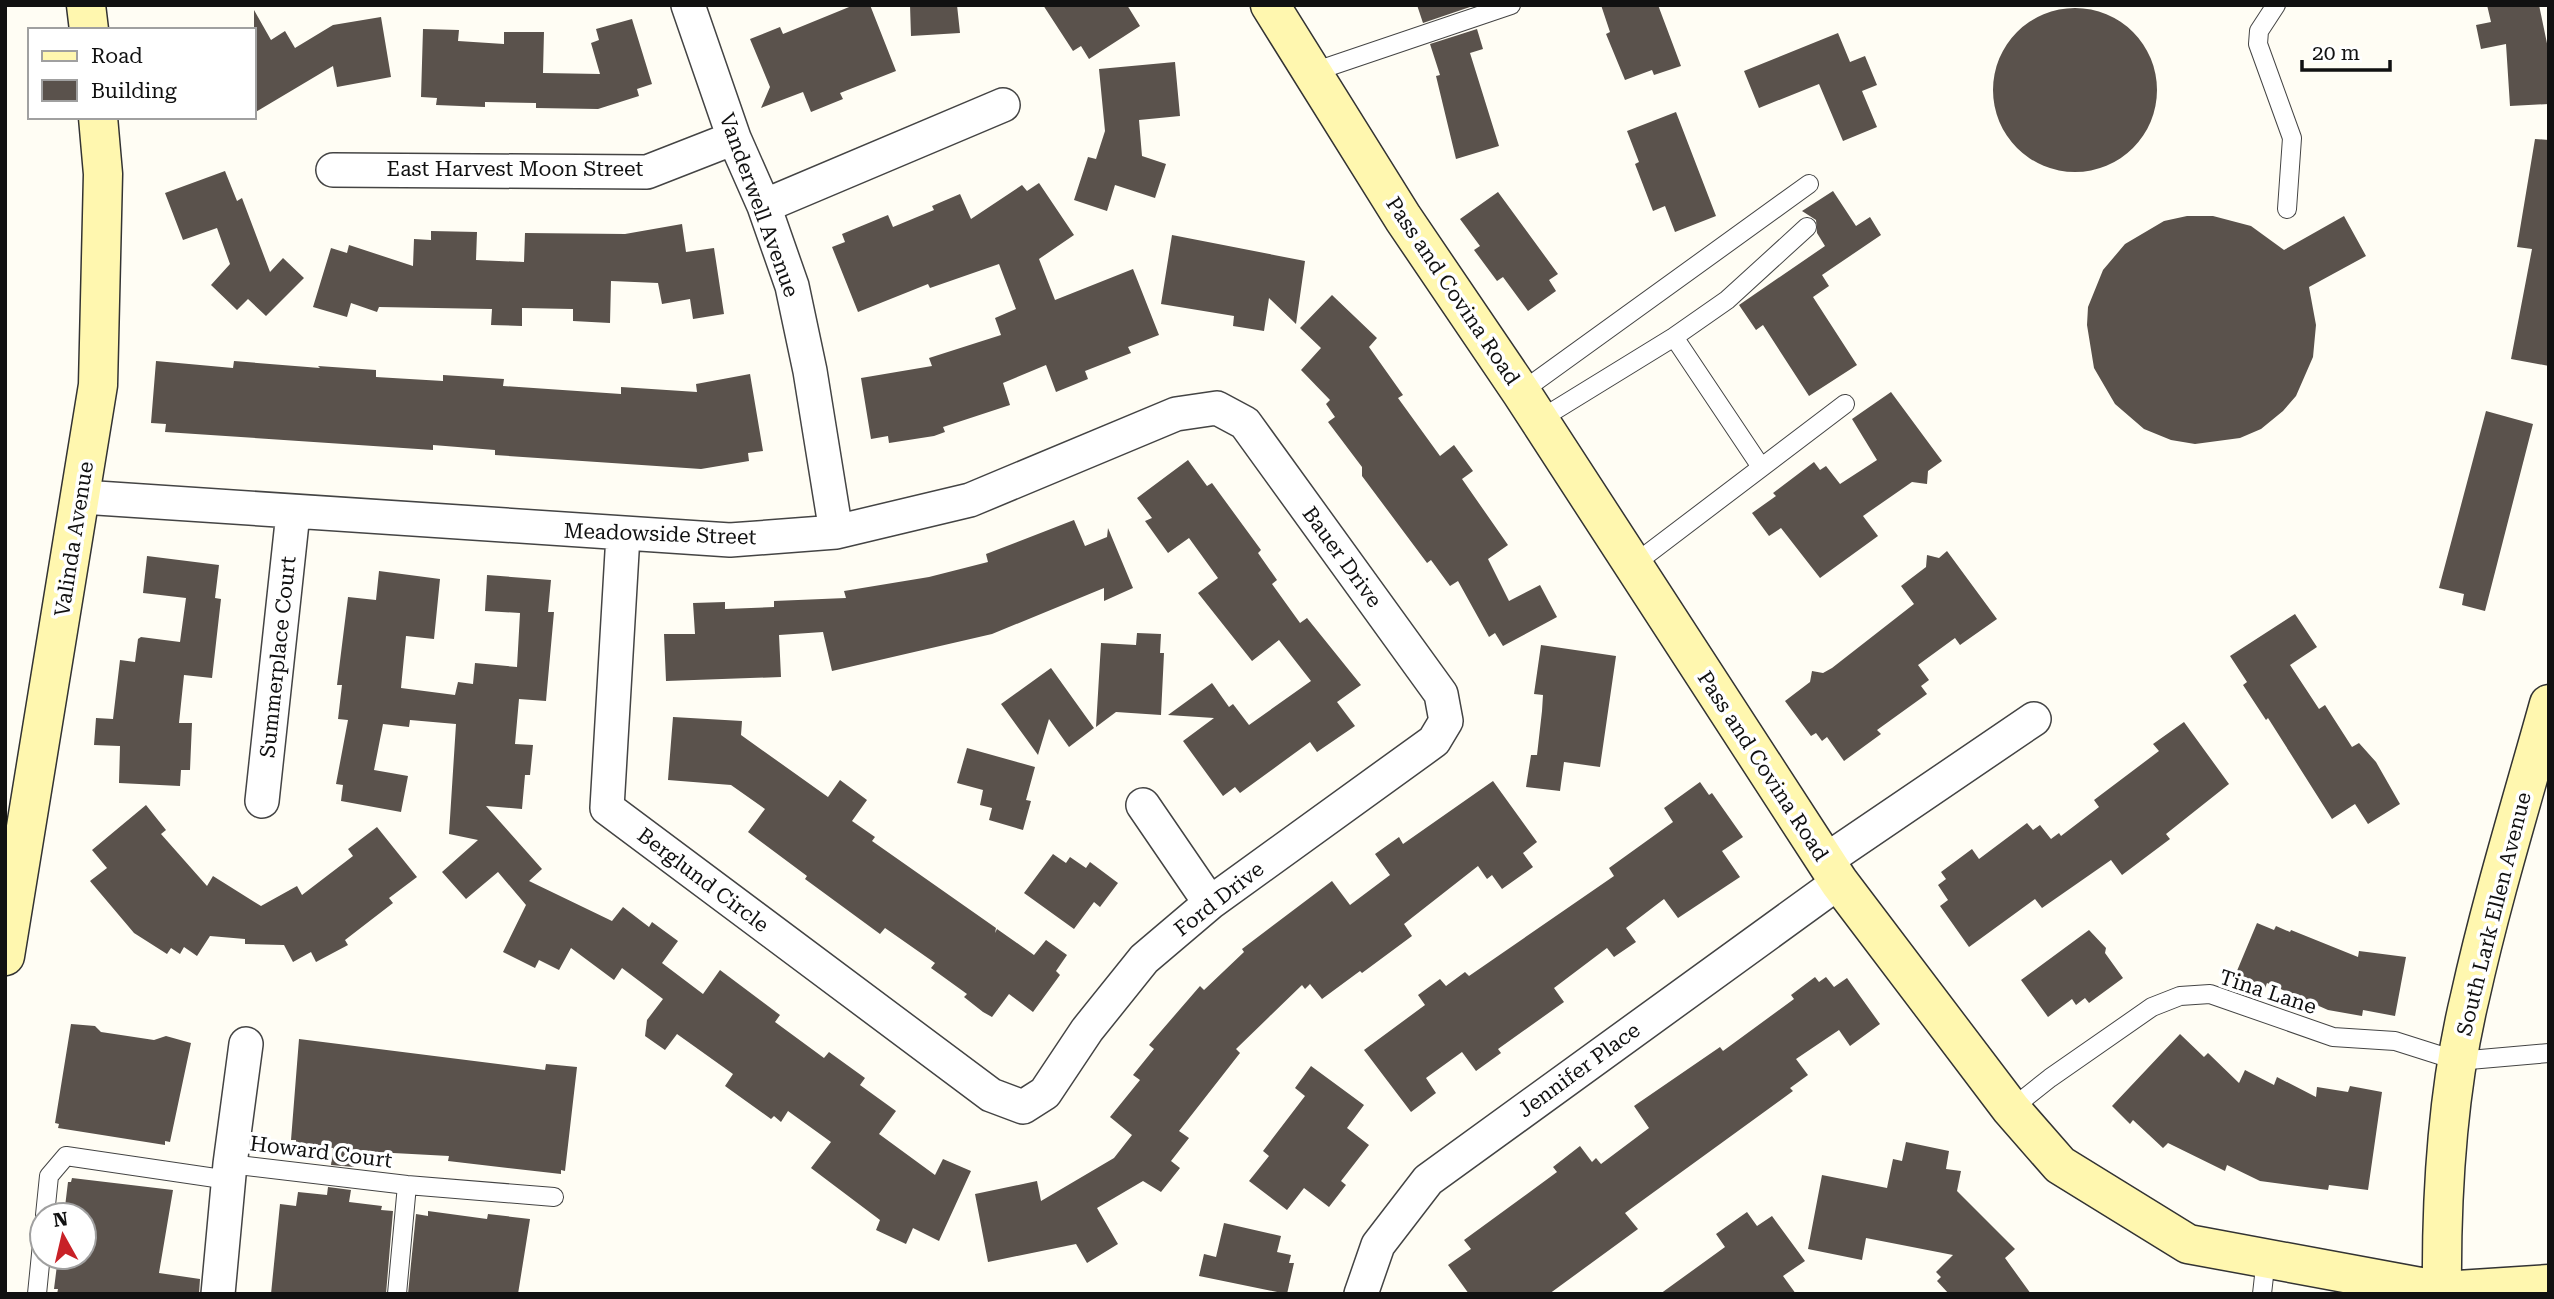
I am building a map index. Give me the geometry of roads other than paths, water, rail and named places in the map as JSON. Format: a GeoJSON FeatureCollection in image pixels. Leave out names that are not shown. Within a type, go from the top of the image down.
{"type":"FeatureCollection","features":[{"type":"Feature","properties":{"kind":"street"},"geometry":{"type":"LineString","coordinates":[[86,5],[89,28]]}},
{"type":"Feature","properties":{"kind":"street","name":"Vanderwell Avenue"},"geometry":{"type":"LineString","coordinates":[[688,5],[734,138],[764,205],[792,286],[810,371],[836,532]]}},
{"type":"Feature","properties":{"kind":"street","name":"Pass and Covina Road"},"geometry":{"type":"LineString","coordinates":[[1270,5],[1403,219],[1530,406],[1832,872],[2011,1109],[2060,1165],[2188,1244],[2264,1276],[2442,1292],[2549,1284]]}},
{"type":"Feature","properties":{"kind":"street"},"geometry":{"type":"LineString","coordinates":[[764,205],[1003,105]]}},
{"type":"Feature","properties":{"kind":"street","name":"Valinda Avenue"},"geometry":{"type":"LineString","coordinates":[[6,941],[82,496],[98,385],[103,174],[98,119]]}},
{"type":"Feature","properties":{"kind":"street","name":"East Harvest Moon Street"},"geometry":{"type":"LineString","coordinates":[[333,170],[647,172],[734,138]]}},
{"type":"Feature","properties":{"kind":"street","name":"Meadowside Street"},"geometry":{"type":"LineString","coordinates":[[82,496],[623,535],[730,540],[836,532],[970,500],[1176,414],[1217,408]]}},
{"type":"Feature","properties":{"kind":"street","name":"Bauer Drive"},"geometry":{"type":"LineString","coordinates":[[1217,408],[1245,423],[1441,694],[1446,721]]}},
{"type":"Feature","properties":{"kind":"street","name":"Summerplace Court"},"geometry":{"type":"LineString","coordinates":[[262,801],[293,513]]}},
{"type":"Feature","properties":{"kind":"street","name":"Berglund Circle"},"geometry":{"type":"LineString","coordinates":[[623,535],[607,808],[991,1095],[1023,1107]]}},
{"type":"Feature","properties":{"kind":"street","name":"South Lark Ellen Avenue"},"geometry":{"type":"LineString","coordinates":[[2442,1292],[2444,1194],[2458,1061],[2469,998],[2549,704]]}},
{"type":"Feature","properties":{"kind":"street","name":"Jennifer Place"},"geometry":{"type":"LineString","coordinates":[[1361,1294],[1378,1245],[1427,1180],[2034,719]]}},
{"type":"Feature","properties":{"kind":"street","name":"Ford Drive"},"geometry":{"type":"LineString","coordinates":[[1023,1107],[1045,1093],[1087,1030],[1144,959],[1210,903],[1434,741],[1446,721]]}},
{"type":"Feature","properties":{"kind":"street"},"geometry":{"type":"LineString","coordinates":[[1143,805],[1210,903]]}},
{"type":"Feature","properties":{"kind":"street"},"geometry":{"type":"LineString","coordinates":[[218,1294],[229,1172],[246,1044]]}},
{"type":"Feature","properties":{"kind":"lane"},"geometry":{"type":"LineString","coordinates":[[1313,72],[1511,5]]}},
{"type":"Feature","properties":{"kind":"lane"},"geometry":{"type":"LineString","coordinates":[[2276,5],[2259,31],[2258,44],[2292,138],[2287,209]]}},
{"type":"Feature","properties":{"kind":"lane"},"geometry":{"type":"LineString","coordinates":[[1530,406],[1809,184]]}},
{"type":"Feature","properties":{"kind":"lane"},"geometry":{"type":"LineString","coordinates":[[1530,406],[1674,337],[1727,300],[1807,228]]}},
{"type":"Feature","properties":{"kind":"lane"},"geometry":{"type":"LineString","coordinates":[[1674,337],[1761,467]]}},
{"type":"Feature","properties":{"kind":"lane"},"geometry":{"type":"LineString","coordinates":[[1633,565],[1844,404]]}},
{"type":"Feature","properties":{"kind":"lane","name":"Tina Lane"},"geometry":{"type":"LineString","coordinates":[[2011,1109],[2049,1078],[2152,1007],[2180,996],[2210,994],[2333,1037],[2395,1041],[2458,1061]]}},
{"type":"Feature","properties":{"kind":"lane"},"geometry":{"type":"LineString","coordinates":[[2458,1061],[2549,1053]]}},
{"type":"Feature","properties":{"kind":"lane","name":"Howard Court"},"geometry":{"type":"LineString","coordinates":[[46,1201],[49,1177],[66,1156],[229,1172],[554,1197]]}},
{"type":"Feature","properties":{"kind":"lane","name":"Howard Court"},"geometry":{"type":"LineString","coordinates":[[397,1294],[407,1185]]}},
{"type":"Feature","properties":{"kind":"lane"},"geometry":{"type":"LineString","coordinates":[[37,1294],[39,1271]]}}]}
